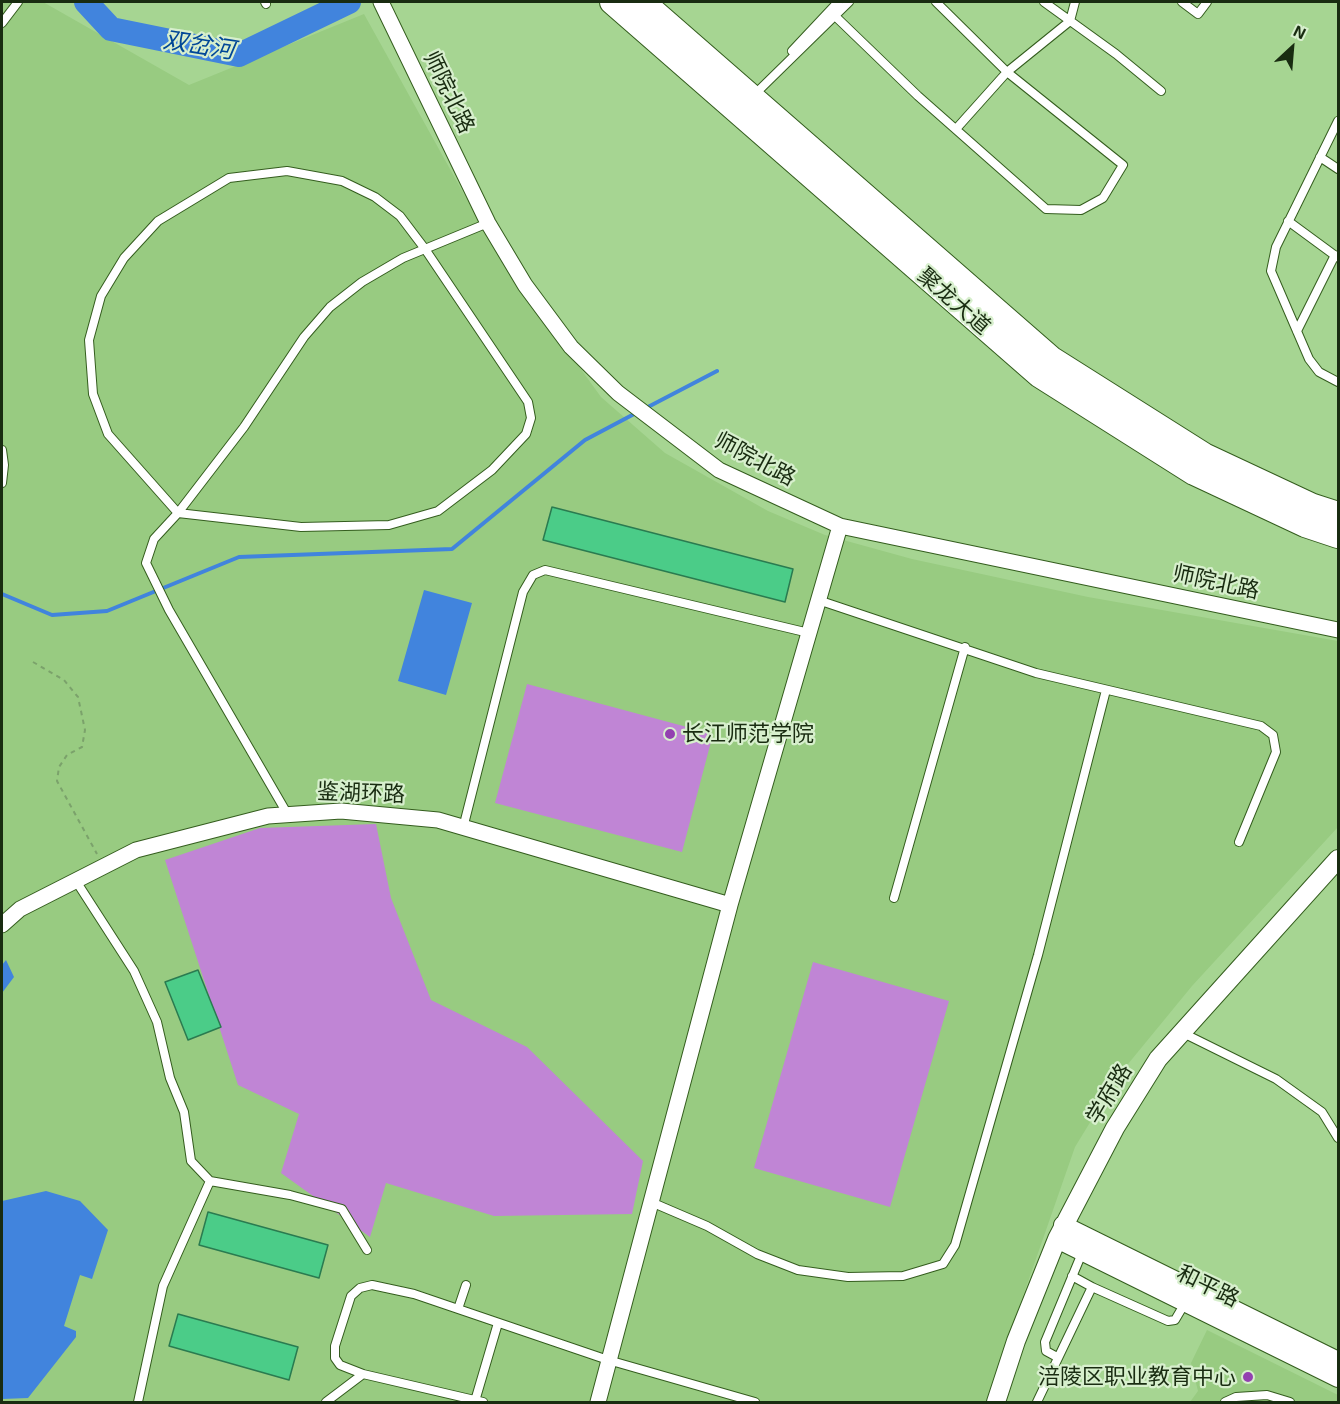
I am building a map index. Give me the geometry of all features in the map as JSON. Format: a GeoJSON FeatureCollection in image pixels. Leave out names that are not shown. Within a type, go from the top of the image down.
{"type":"FeatureCollection","features":[{"type":"Feature","properties":{"kind":"highway","name":"聚龙大道"},"geometry":{"type":"LineString","coordinates":[[612,2],[1039,375],[1194,473],[1305,525],[1338,536]]}},
{"type":"Feature","properties":{"kind":"highway","name":"聚龙大道"},"geometry":{"type":"LineString","coordinates":[[643,2],[1052,359],[1204,455],[1313,506],[1338,514]]}},
{"type":"Feature","properties":{"kind":"street","name":"师院北路"},"geometry":{"type":"LineString","coordinates":[[385,8],[488,223],[525,285],[571,347],[618,393],[719,470],[840,526],[1338,630]]}},
{"type":"Feature","properties":{"kind":"street"},"geometry":{"type":"LineString","coordinates":[[598,1402],[730,905],[840,526]]}},
{"type":"Feature","properties":{"kind":"street","name":"鉴湖环路"},"geometry":{"type":"LineString","coordinates":[[2,924],[20,909],[136,850],[268,816],[341,811],[438,820],[730,905]]}},
{"type":"Feature","properties":{"kind":"street","name":"学府路"},"geometry":{"type":"LineString","coordinates":[[996,1402],[1016,1341],[1060,1232],[1115,1128],[1158,1059],[1338,859]]}},
{"type":"Feature","properties":{"kind":"street","name":"和平路"},"geometry":{"type":"LineString","coordinates":[[1060,1232],[1083,1252],[1338,1378]]}},
{"type":"Feature","properties":{"kind":"street","name":"和平路"},"geometry":{"type":"LineString","coordinates":[[1060,1232],[1338,1361]]}},
{"type":"Feature","properties":{"kind":"lane"},"geometry":{"type":"LineString","coordinates":[[2,22],[18,2]]}},
{"type":"Feature","properties":{"kind":"lane"},"geometry":{"type":"LineString","coordinates":[[752,97],[838,2]]}},
{"type":"Feature","properties":{"kind":"lane"},"geometry":{"type":"LineString","coordinates":[[752,97],[849,2]]}},
{"type":"Feature","properties":{"kind":"lane"},"geometry":{"type":"LineString","coordinates":[[835,15],[956,129],[1046,209],[1081,210],[1103,198],[1123,165],[1007,72],[936,2]]}},
{"type":"Feature","properties":{"kind":"lane"},"geometry":{"type":"LineString","coordinates":[[1044,2],[1161,91]]}},
{"type":"Feature","properties":{"kind":"lane"},"geometry":{"type":"LineString","coordinates":[[956,129],[1007,72],[1070,21],[1074,2]]}},
{"type":"Feature","properties":{"kind":"lane"},"geometry":{"type":"LineString","coordinates":[[1182,2],[1198,14],[1207,2]]}},
{"type":"Feature","properties":{"kind":"lane"},"geometry":{"type":"LineString","coordinates":[[1338,121],[1276,247],[1271,271],[1309,358],[1319,372],[1338,382]]}},
{"type":"Feature","properties":{"kind":"lane"},"geometry":{"type":"LineString","coordinates":[[1320,157],[1338,169]]}},
{"type":"Feature","properties":{"kind":"lane"},"geometry":{"type":"LineString","coordinates":[[287,171],[342,181],[375,197],[400,216],[425,249],[528,402],[531,418],[526,435],[492,470],[438,511],[389,525],[301,528],[178,513],[108,434],[93,394],[89,340],[101,296],[124,258],[158,221],[229,178],[287,171]]}},
{"type":"Feature","properties":{"kind":"lane"},"geometry":{"type":"LineString","coordinates":[[1288,221],[1337,256],[1297,331]]}},
{"type":"Feature","properties":{"kind":"lane"},"geometry":{"type":"LineString","coordinates":[[288,815],[169,610],[146,563],[154,539],[178,513],[244,427],[304,337],[330,307],[362,282],[403,258],[488,223]]}},
{"type":"Feature","properties":{"kind":"lane"},"geometry":{"type":"LineString","coordinates":[[2,450],[4,465],[2,483]]}},
{"type":"Feature","properties":{"kind":"lane"},"geometry":{"type":"LineString","coordinates":[[463,828],[524,592],[533,575],[545,570],[809,633]]}},
{"type":"Feature","properties":{"kind":"lane"},"geometry":{"type":"LineString","coordinates":[[818,600],[965,647],[1036,673],[1261,726],[1273,735],[1276,752],[1239,842]]}},
{"type":"Feature","properties":{"kind":"lane"},"geometry":{"type":"LineString","coordinates":[[894,898],[965,647]]}},
{"type":"Feature","properties":{"kind":"lane"},"geometry":{"type":"LineString","coordinates":[[650,1202],[707,1226],[757,1254],[798,1270],[848,1277],[903,1276],[943,1264],[955,1245],[1035,966],[1106,690]]}},
{"type":"Feature","properties":{"kind":"lane"},"geometry":{"type":"LineString","coordinates":[[76,880],[139,981],[157,1022],[170,1078],[184,1112],[191,1161],[210,1181],[290,1195],[342,1209],[367,1250]]}},
{"type":"Feature","properties":{"kind":"lane"},"geometry":{"type":"LineString","coordinates":[[1181,1032],[1276,1079],[1322,1112],[1338,1137]]}},
{"type":"Feature","properties":{"kind":"lane"},"geometry":{"type":"LineString","coordinates":[[138,1402],[163,1286],[210,1181]]}},
{"type":"Feature","properties":{"kind":"lane"},"geometry":{"type":"LineString","coordinates":[[1058,1357],[1046,1351],[1045,1342],[1083,1252]]}},
{"type":"Feature","properties":{"kind":"lane"},"geometry":{"type":"LineString","coordinates":[[1072,1276],[1168,1321],[1175,1320],[1186,1302]]}},
{"type":"Feature","properties":{"kind":"lane"},"geometry":{"type":"LineString","coordinates":[[498,1323],[479,1402],[363,1374],[340,1365],[335,1358],[334,1346],[351,1296],[360,1288],[372,1285],[458,1309],[608,1360],[755,1402]]}},
{"type":"Feature","properties":{"kind":"lane"},"geometry":{"type":"LineString","coordinates":[[458,1309],[466,1285]]}},
{"type":"Feature","properties":{"kind":"lane"},"geometry":{"type":"LineString","coordinates":[[1037,1402],[1092,1287]]}},
{"type":"Feature","properties":{"kind":"lane"},"geometry":{"type":"LineString","coordinates":[[326,1402],[363,1374]]}},
{"type":"Feature","properties":{"kind":"lane"},"geometry":{"type":"LineString","coordinates":[[1225,1402],[1236,1397],[1267,1395],[1290,1402]]}},
{"type":"Feature","properties":{"kind":"path"},"geometry":{"type":"LineString","coordinates":[[33,662],[64,680],[78,697],[85,730],[82,747],[67,755],[59,767],[57,781],[104,867]]}},
{"type":"Feature","properties":{"kind":"shaded area","name":"长江师范学院"},"geometry":{"type":"Polygon","coordinates":[[[2,2],[43,2],[189,85],[364,14],[496,252],[601,397],[665,453],[768,511],[825,535],[912,559],[1088,597],[1338,641],[1338,827],[1192,986],[1119,1075],[1075,1147],[986,1402],[2,1402],[2,2]]]}},
{"type":"Feature","properties":{"kind":"shaded area"},"geometry":{"type":"Polygon","coordinates":[[[527,684],[713,734],[682,852],[495,803],[527,684]]]}},
{"type":"Feature","properties":{"kind":"shaded area"},"geometry":{"type":"Polygon","coordinates":[[[376,824],[391,898],[431,1000],[527,1047],[643,1161],[632,1214],[494,1216],[386,1183],[370,1237],[281,1173],[299,1114],[238,1085],[165,860],[260,828],[376,824]]]}},
{"type":"Feature","properties":{"kind":"shaded area"},"geometry":{"type":"Polygon","coordinates":[[[813,962],[949,1001],[890,1207],[754,1168],[813,962]]]}},
{"type":"Feature","properties":{"kind":"shaded area","name":"涪陵区职业教育中心"},"geometry":{"type":"Polygon","coordinates":[[[1207,1330],[1338,1395],[1338,1402],[1190,1402],[1198,1391],[1191,1363],[1207,1330]]]}},
{"type":"Feature","properties":{"kind":"water"},"geometry":{"type":"Polygon","coordinates":[[[424,590],[472,603],[446,695],[398,681],[424,590]]]}},
{"type":"Feature","properties":{"kind":"water"},"geometry":{"type":"Polygon","coordinates":[[[6,960],[14,977],[2,993],[2,965],[6,960]]]}},
{"type":"Feature","properties":{"kind":"water"},"geometry":{"type":"Polygon","coordinates":[[[46,1191],[80,1201],[108,1230],[92,1279],[80,1275],[64,1326],[76,1331],[76,1337],[28,1398],[2,1399],[2,1201],[46,1191]]]}},
{"type":"Feature","properties":{"kind":"building"},"geometry":{"type":"Polygon","coordinates":[[[552,507],[793,569],[785,602],[543,540],[552,507]]]}},
{"type":"Feature","properties":{"kind":"building"},"geometry":{"type":"Polygon","coordinates":[[[198,970],[221,1027],[188,1040],[165,982],[198,970]]]}},
{"type":"Feature","properties":{"kind":"building"},"geometry":{"type":"Polygon","coordinates":[[[208,1212],[328,1245],[319,1278],[199,1245],[208,1212]]]}},
{"type":"Feature","properties":{"kind":"building"},"geometry":{"type":"Polygon","coordinates":[[[178,1314],[298,1347],[289,1380],[169,1346],[178,1314]]]}},
{"type":"Feature","properties":{"kind":"waterway","name":"双岔河"},"geometry":{"type":"LineString","coordinates":[[86,2],[111,29],[239,55],[349,2]]}},
{"type":"Feature","properties":{"kind":"waterway"},"geometry":{"type":"LineString","coordinates":[[646,408],[717,371]]}},
{"type":"Feature","properties":{"kind":"waterway"},"geometry":{"type":"LineString","coordinates":[[2,594],[52,615],[107,611],[239,557],[452,549],[585,440],[636,413]]}},
{"type":"Feature","properties":{"kind":"place","name":"长江师范学院"},"geometry":{"type":"Point","coordinates":[670,734]}},
{"type":"Feature","properties":{"kind":"place","name":"涪陵区职业教育中心"},"geometry":{"type":"Point","coordinates":[1248,1377]}}]}
